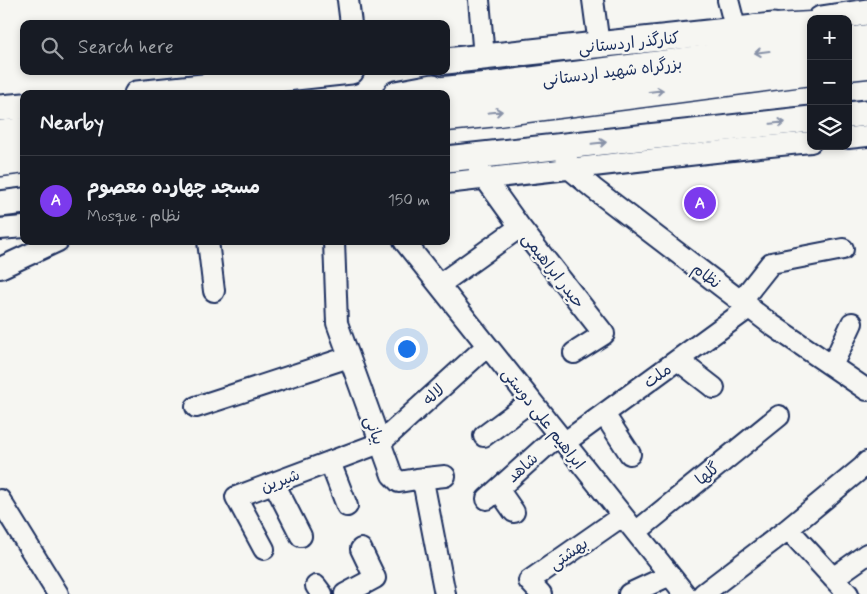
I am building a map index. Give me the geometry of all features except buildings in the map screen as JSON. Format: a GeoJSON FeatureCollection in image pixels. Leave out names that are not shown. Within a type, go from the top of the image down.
{"type":"FeatureCollection","features":[{"type":"Feature","properties":{"kind":"highway"},"geometry":{"type":"LineString","coordinates":[[852,24],[867,23]]}},
{"type":"Feature","properties":{"kind":"highway"},"geometry":{"type":"LineString","coordinates":[[745,30],[807,26]]}},
{"type":"Feature","properties":{"kind":"highway"},"geometry":{"type":"LineString","coordinates":[[852,41],[867,39]]}},
{"type":"Feature","properties":{"kind":"highway","name":"بزرگراه شهید اردستانی"},"geometry":{"type":"LineString","coordinates":[[450,90],[807,47]]}},
{"type":"Feature","properties":{"kind":"highway"},"geometry":{"type":"LineString","coordinates":[[852,66],[867,64]]}},
{"type":"Feature","properties":{"kind":"highway","name":"بزرگراه شهید اردستانی"},"geometry":{"type":"LineString","coordinates":[[450,117],[807,72]]}},
{"type":"Feature","properties":{"kind":"highway"},"geometry":{"type":"LineString","coordinates":[[0,135],[20,132]]}},
{"type":"Feature","properties":{"kind":"highway"},"geometry":{"type":"LineString","coordinates":[[0,162],[20,160]]}},
{"type":"Feature","properties":{"kind":"main road"},"geometry":{"type":"LineString","coordinates":[[847,15],[867,12]]}},
{"type":"Feature","properties":{"kind":"main road","name":"کنارگذر اردستانی"},"geometry":{"type":"LineString","coordinates":[[450,61],[745,30],[807,21]]}},
{"type":"Feature","properties":{"kind":"main road"},"geometry":{"type":"LineString","coordinates":[[416,90],[575,59],[599,45]]}},
{"type":"Feature","properties":{"kind":"main road"},"geometry":{"type":"LineString","coordinates":[[174,90],[315,75]]}},
{"type":"Feature","properties":{"kind":"main road"},"geometry":{"type":"LineString","coordinates":[[0,108],[20,106]]}},
{"type":"Feature","properties":{"kind":"main road"},"geometry":{"type":"LineString","coordinates":[[852,115],[867,113]]}},
{"type":"Feature","properties":{"kind":"main road"},"geometry":{"type":"LineString","coordinates":[[457,158],[567,158],[745,137],[807,120]]}},
{"type":"Feature","properties":{"kind":"main road"},"geometry":{"type":"LineString","coordinates":[[0,204],[20,202]]}},
{"type":"Feature","properties":{"kind":"street"},"geometry":{"type":"LineString","coordinates":[[348,0],[350,20]]}},
{"type":"Feature","properties":{"kind":"street"},"geometry":{"type":"LineString","coordinates":[[480,0],[484,57]]}},
{"type":"Feature","properties":{"kind":"street"},"geometry":{"type":"LineString","coordinates":[[593,0],[599,45]]}},
{"type":"Feature","properties":{"kind":"street"},"geometry":{"type":"LineString","coordinates":[[728,0],[745,30]]}},
{"type":"Feature","properties":{"kind":"street"},"geometry":{"type":"LineString","coordinates":[[852,138],[867,136]]}},
{"type":"Feature","properties":{"kind":"street"},"geometry":{"type":"LineString","coordinates":[[745,137],[807,142]]}},
{"type":"Feature","properties":{"kind":"street","name":"حیدر ابراهیمی"},"geometry":{"type":"LineString","coordinates":[[457,158],[485,178],[520,227],[604,334],[574,353]]}},
{"type":"Feature","properties":{"kind":"street"},"geometry":{"type":"LineString","coordinates":[[450,182],[485,178],[567,158]]}},
{"type":"Feature","properties":{"kind":"street","name":"نظام"},"geometry":{"type":"LineString","coordinates":[[567,158],[594,189],[772,324],[867,390]]}},
{"type":"Feature","properties":{"kind":"street"},"geometry":{"type":"LineString","coordinates":[[0,228],[20,227]]}},
{"type":"Feature","properties":{"kind":"street"},"geometry":{"type":"LineString","coordinates":[[439,285],[520,227]]}},
{"type":"Feature","properties":{"kind":"street"},"geometry":{"type":"LineString","coordinates":[[0,268],[49,245]]}},
{"type":"Feature","properties":{"kind":"street"},"geometry":{"type":"LineString","coordinates":[[208,245],[214,291]]}},
{"type":"Feature","properties":{"kind":"street","name":"بیانی"},"geometry":{"type":"LineString","coordinates":[[334,245],[336,323],[392,476],[400,482],[445,476]]}},
{"type":"Feature","properties":{"kind":"street","name":"ابراهیم علی دوستی"},"geometry":{"type":"LineString","coordinates":[[407,245],[622,516],[639,529],[685,594]]}},
{"type":"Feature","properties":{"kind":"street","name":"ملت"},"geometry":{"type":"LineString","coordinates":[[561,439],[604,414],[678,360],[745,304],[770,263],[842,249]]}},
{"type":"Feature","properties":{"kind":"street"},"geometry":{"type":"LineString","coordinates":[[832,366],[852,322]]}},
{"type":"Feature","properties":{"kind":"street","name":"لاله"},"geometry":{"type":"LineString","coordinates":[[380,443],[487,346]]}},
{"type":"Feature","properties":{"kind":"street"},"geometry":{"type":"LineString","coordinates":[[196,407],[349,357]]}},
{"type":"Feature","properties":{"kind":"street"},"geometry":{"type":"LineString","coordinates":[[678,360],[714,388]]}},
{"type":"Feature","properties":{"kind":"street"},"geometry":{"type":"LineString","coordinates":[[484,436],[531,401]]}},
{"type":"Feature","properties":{"kind":"street"},"geometry":{"type":"LineString","coordinates":[[604,414],[630,454]]}},
{"type":"Feature","properties":{"kind":"street","name":"گلها"},"geometry":{"type":"LineString","coordinates":[[639,529],[779,416]]}},
{"type":"Feature","properties":{"kind":"street","name":"شاهد"},"geometry":{"type":"LineString","coordinates":[[514,512],[492,494],[561,439]]}},
{"type":"Feature","properties":{"kind":"street","name":"شیرین"},"geometry":{"type":"LineString","coordinates":[[264,549],[236,497],[380,443]]}},
{"type":"Feature","properties":{"kind":"street"},"geometry":{"type":"LineString","coordinates":[[330,462],[347,506]]}},
{"type":"Feature","properties":{"kind":"street"},"geometry":{"type":"LineString","coordinates":[[639,529],[702,594],[788,529],[867,462]]}},
{"type":"Feature","properties":{"kind":"street"},"geometry":{"type":"LineString","coordinates":[[417,480],[424,486],[444,594]]}},
{"type":"Feature","properties":{"kind":"street"},"geometry":{"type":"LineString","coordinates":[[274,483],[301,536]]}},
{"type":"Feature","properties":{"kind":"street"},"geometry":{"type":"LineString","coordinates":[[0,500],[58,594]]}},
{"type":"Feature","properties":{"kind":"street","name":"بهشتی"},"geometry":{"type":"LineString","coordinates":[[541,594],[529,581],[622,516]]}},
{"type":"Feature","properties":{"kind":"street"},"geometry":{"type":"LineString","coordinates":[[788,529],[848,594]]}},
{"type":"Feature","properties":{"kind":"street"},"geometry":{"type":"LineString","coordinates":[[345,594],[375,578],[361,549]]}},
{"type":"Feature","properties":{"kind":"street"},"geometry":{"type":"LineString","coordinates":[[833,578],[867,554]]}},
{"type":"Feature","properties":{"kind":"street"},"geometry":{"type":"LineString","coordinates":[[629,594],[670,575]]}},
{"type":"Feature","properties":{"kind":"place","name":"مسجد چهارده معصوم"},"geometry":{"type":"Point","coordinates":[700,203]}}]}
